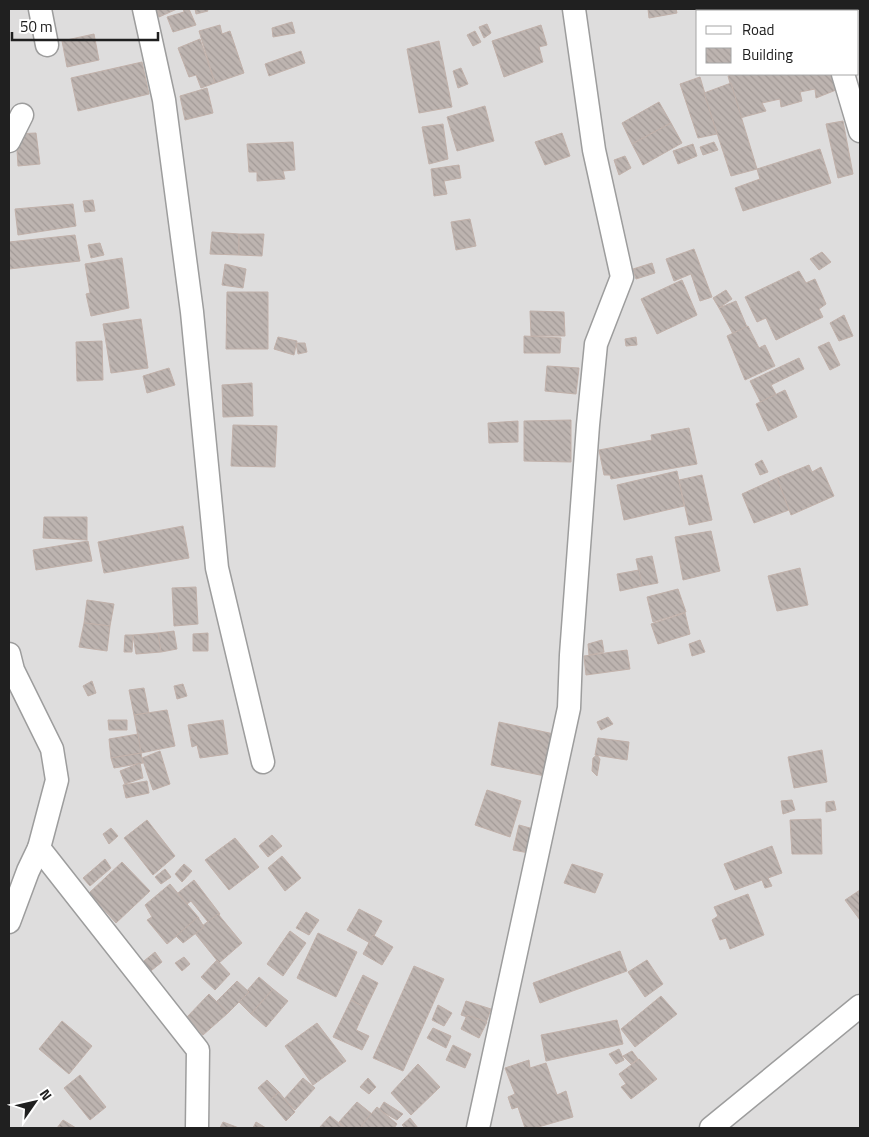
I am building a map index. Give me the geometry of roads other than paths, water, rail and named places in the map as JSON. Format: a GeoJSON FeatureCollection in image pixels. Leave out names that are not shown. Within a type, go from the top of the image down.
{"type":"FeatureCollection","features":[{"type":"Feature","properties":{"kind":"street"},"geometry":{"type":"LineString","coordinates":[[40,9],[47,45]]}},
{"type":"Feature","properties":{"kind":"street"},"geometry":{"type":"LineString","coordinates":[[144,9],[164,100],[192,312],[217,568],[263,762]]}},
{"type":"Feature","properties":{"kind":"street"},"geometry":{"type":"LineString","coordinates":[[478,1128],[569,708],[588,425],[596,344],[622,277],[594,150],[574,9]]}},
{"type":"Feature","properties":{"kind":"street"},"geometry":{"type":"LineString","coordinates":[[843,75],[860,131]]}},
{"type":"Feature","properties":{"kind":"street"},"geometry":{"type":"LineString","coordinates":[[9,141],[22,115]]}},
{"type":"Feature","properties":{"kind":"street"},"geometry":{"type":"LineString","coordinates":[[9,922],[28,871],[40,848],[57,780],[52,749],[10,665]]}},
{"type":"Feature","properties":{"kind":"street"},"geometry":{"type":"LineString","coordinates":[[40,848],[198,1050],[197,1128]]}},
{"type":"Feature","properties":{"kind":"street"},"geometry":{"type":"LineString","coordinates":[[712,1128],[860,1006]]}}]}
